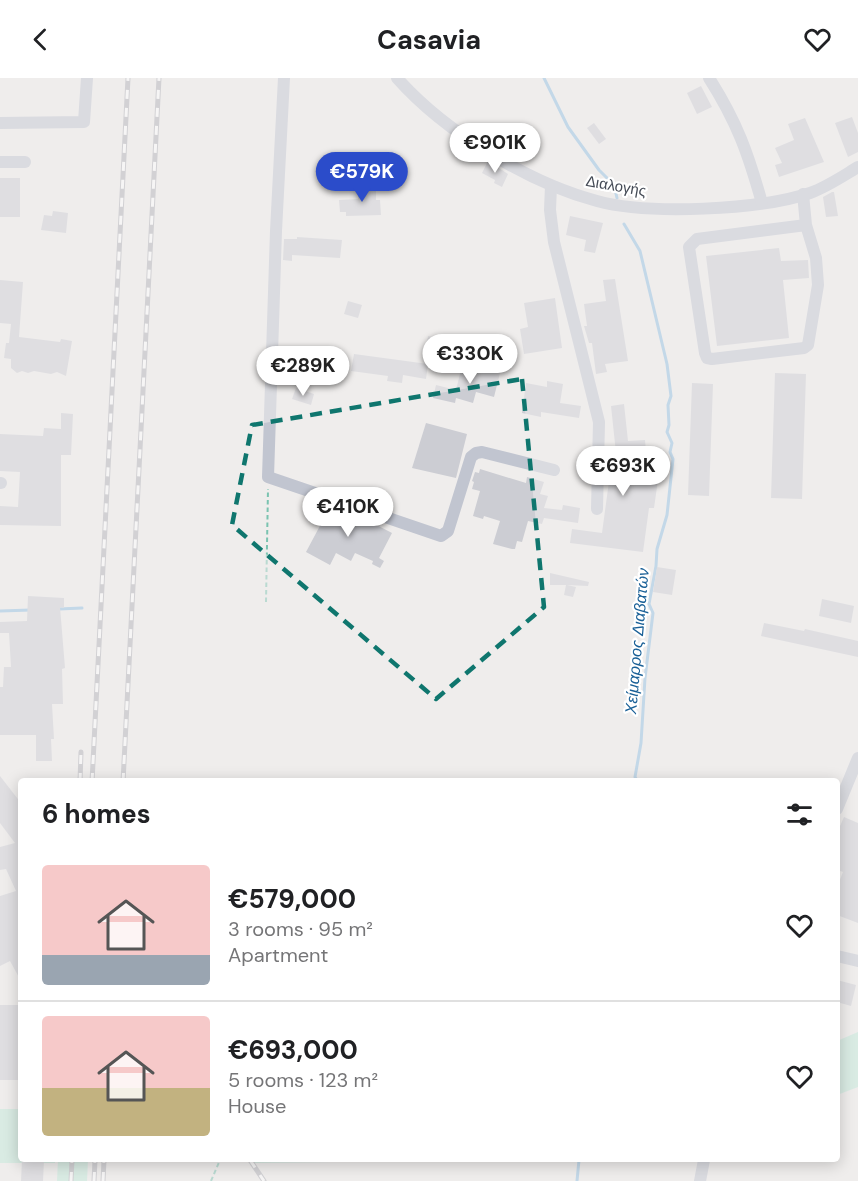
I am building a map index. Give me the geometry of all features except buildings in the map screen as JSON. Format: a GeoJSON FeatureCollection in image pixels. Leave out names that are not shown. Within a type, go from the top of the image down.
{"type":"FeatureCollection","features":[{"type":"Feature","properties":{"kind":"street"},"geometry":{"type":"LineString","coordinates":[[0,123],[84,122],[87,78]]}},
{"type":"Feature","properties":{"kind":"street"},"geometry":{"type":"LineString","coordinates":[[284,78],[276,231],[268,477],[441,536],[448,531],[471,457],[476,453],[482,452],[554,470]]}},
{"type":"Feature","properties":{"kind":"street","name":"Διαλογής"},"geometry":{"type":"LineString","coordinates":[[397,78],[431,112],[526,174],[551,186],[600,202],[689,209],[762,203],[803,194],[824,186],[858,166]]}},
{"type":"Feature","properties":{"kind":"street"},"geometry":{"type":"LineString","coordinates":[[709,78],[740,133],[762,203]]}},
{"type":"Feature","properties":{"kind":"street"},"geometry":{"type":"LineString","coordinates":[[0,162],[25,162]]}},
{"type":"Feature","properties":{"kind":"street"},"geometry":{"type":"LineString","coordinates":[[551,186],[550,210],[554,242],[599,422],[597,508]]}},
{"type":"Feature","properties":{"kind":"street"},"geometry":{"type":"LineString","coordinates":[[803,194],[806,225],[816,258],[818,285],[808,345],[804,348],[707,358],[689,247],[697,240],[806,225]]}},
{"type":"Feature","properties":{"kind":"street"},"geometry":{"type":"LineString","coordinates":[[840,802],[858,758]]}},
{"type":"Feature","properties":{"kind":"street"},"geometry":{"type":"LineString","coordinates":[[840,957],[858,961]]}},
{"type":"Feature","properties":{"kind":"street"},"geometry":{"type":"LineString","coordinates":[[700,1181],[704,1162]]}},
{"type":"Feature","properties":{"kind":"path"},"geometry":{"type":"LineString","coordinates":[[266,602],[268,477]]}},
{"type":"Feature","properties":{"kind":"path"},"geometry":{"type":"LineString","coordinates":[[211,1181],[219,1162]]}},
{"type":"Feature","properties":{"kind":"highlighted area"},"geometry":{"type":"Polygon","coordinates":[[[522,379],[544,607],[436,699],[232,525],[252,425],[522,379]]]}},
{"type":"Feature","properties":{"kind":"green space"},"geometry":{"type":"Polygon","coordinates":[[[858,1032],[858,1087],[840,1094],[840,1040],[858,1032]]]}},
{"type":"Feature","properties":{"kind":"green space"},"geometry":{"type":"Polygon","coordinates":[[[0,1109],[18,1109],[18,1162],[55,1163],[0,1163],[0,1109]]]}},
{"type":"Feature","properties":{"kind":"green space"},"geometry":{"type":"Polygon","coordinates":[[[58,1162],[88,1162],[87,1181],[57,1181],[58,1162]]]}},
{"type":"Feature","properties":{"kind":"green space"},"geometry":{"type":"Polygon","coordinates":[[[254,1162],[331,1162],[254,1163],[254,1162]]]}},
{"type":"Feature","properties":{"kind":"waterway","name":"Χείμαρρος Διαβατών"},"geometry":{"type":"LineString","coordinates":[[544,78],[568,127],[599,170],[614,185],[617,198]]}},
{"type":"Feature","properties":{"kind":"waterway","name":"Χείμαρρος Διαβατών"},"geometry":{"type":"LineString","coordinates":[[624,224],[640,251],[667,364],[671,396],[668,405],[667,432],[672,443],[670,452],[673,459],[667,515],[657,549],[649,604],[653,613],[636,778]]}},
{"type":"Feature","properties":{"kind":"waterway"},"geometry":{"type":"LineString","coordinates":[[59,609],[82,608]]}},
{"type":"Feature","properties":{"kind":"waterway"},"geometry":{"type":"LineString","coordinates":[[0,611],[31,610]]}},
{"type":"Feature","properties":{"kind":"waterway","name":"Χείμαρρος Διαβατών"},"geometry":{"type":"LineString","coordinates":[[577,1181],[579,1162]]}},
{"type":"Feature","properties":{"kind":"railway"},"geometry":{"type":"LineString","coordinates":[[92,778],[128,78]]}},
{"type":"Feature","properties":{"kind":"railway"},"geometry":{"type":"LineString","coordinates":[[123,778],[159,78]]}},
{"type":"Feature","properties":{"kind":"railway"},"geometry":{"type":"LineString","coordinates":[[80,778],[81,752]]}},
{"type":"Feature","properties":{"kind":"railway"},"geometry":{"type":"LineString","coordinates":[[71,1181],[72,1162]]}},
{"type":"Feature","properties":{"kind":"railway"},"geometry":{"type":"LineString","coordinates":[[94,1181],[95,1162]]}},
{"type":"Feature","properties":{"kind":"railway"},"geometry":{"type":"LineString","coordinates":[[103,1181],[104,1162]]}},
{"type":"Feature","properties":{"kind":"railway"},"geometry":{"type":"LineString","coordinates":[[251,1162],[264,1181]]}}]}
